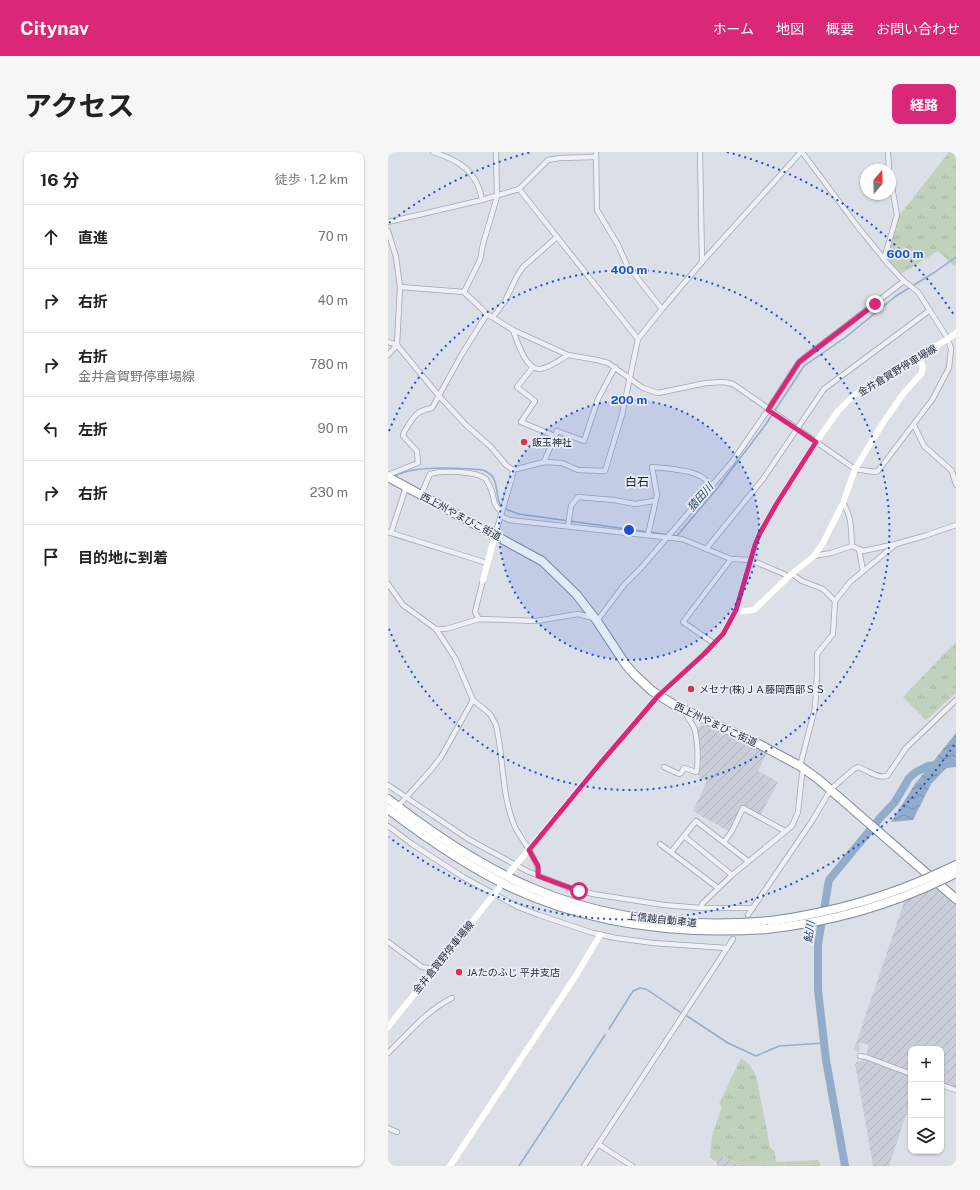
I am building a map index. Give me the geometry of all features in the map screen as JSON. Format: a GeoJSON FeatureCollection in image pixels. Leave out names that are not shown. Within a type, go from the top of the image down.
{"type":"FeatureCollection","features":[{"type":"Feature","properties":{"kind":"highway","name":"西上州やまびこ街道"},"geometry":{"type":"LineString","coordinates":[[388,476],[542,562],[576,594],[635,675],[658,696],[686,711],[757,742],[802,768],[831,789],[860,816],[955,895]]}},
{"type":"Feature","properties":{"kind":"highway","name":"上信越自動車道"},"geometry":{"type":"LineString","coordinates":[[388,799],[436,834],[476,860],[533,889],[571,902],[616,914],[669,922],[769,925]]}},
{"type":"Feature","properties":{"kind":"highway","name":"上信越自動車道"},"geometry":{"type":"LineString","coordinates":[[388,809],[450,853],[490,877],[529,895],[567,909],[613,921],[668,929],[717,931],[769,925],[863,903],[944,875],[956,873]]}},
{"type":"Feature","properties":{"kind":"highway","name":"上信越自動車道"},"geometry":{"type":"LineString","coordinates":[[944,875],[956,865]]}},
{"type":"Feature","properties":{"kind":"main road","name":"金井倉賀野停車場線"},"geometry":{"type":"LineString","coordinates":[[510,872],[658,696],[715,644],[729,625],[736,610],[760,533],[777,503],[816,442],[839,410],[853,396],[871,384],[956,333]]}},
{"type":"Feature","properties":{"kind":"main road"},"geometry":{"type":"LineString","coordinates":[[736,610],[754,610],[790,575],[814,556],[823,543],[843,503],[855,469],[899,400],[921,374],[923,368],[919,356]]}},
{"type":"Feature","properties":{"kind":"main road"},"geometry":{"type":"LineString","coordinates":[[483,580],[495,535]]}},
{"type":"Feature","properties":{"kind":"main road","name":"金井倉賀野停車場線"},"geometry":{"type":"LineString","coordinates":[[388,1027],[499,888]]}},
{"type":"Feature","properties":{"kind":"main road"},"geometry":{"type":"LineString","coordinates":[[450,1166],[575,977],[600,935]]}},
{"type":"Feature","properties":{"kind":"street"},"geometry":{"type":"LineString","coordinates":[[433,152],[439,153],[453,160],[470,172],[481,191],[482,200]]}},
{"type":"Feature","properties":{"kind":"street"},"geometry":{"type":"LineString","coordinates":[[464,292],[480,260],[483,244],[497,197],[496,152]]}},
{"type":"Feature","properties":{"kind":"street"},"geometry":{"type":"LineString","coordinates":[[700,152],[702,262]]}},
{"type":"Feature","properties":{"kind":"street"},"geometry":{"type":"LineString","coordinates":[[400,287],[464,292],[487,314],[513,330],[568,355],[608,363],[615,367],[630,378],[643,388],[658,393],[700,384],[724,382],[733,384],[768,410],[855,469],[875,472],[878,471],[932,400],[949,368],[953,353],[948,339],[918,292],[904,281],[884,259],[801,152],[702,262],[638,339],[630,378],[622,415],[605,471],[578,470],[562,463],[544,462],[513,470]]}},
{"type":"Feature","properties":{"kind":"street"},"geometry":{"type":"LineString","coordinates":[[888,152],[889,164]]}},
{"type":"Feature","properties":{"kind":"street"},"geometry":{"type":"LineString","coordinates":[[388,222],[497,197],[520,189],[548,160],[596,155],[597,210],[618,245],[627,265],[662,309]]}},
{"type":"Feature","properties":{"kind":"street"},"geometry":{"type":"LineString","coordinates":[[520,189],[638,339]]}},
{"type":"Feature","properties":{"kind":"street"},"geometry":{"type":"LineString","coordinates":[[884,259],[897,215],[894,200]]}},
{"type":"Feature","properties":{"kind":"street"},"geometry":{"type":"LineString","coordinates":[[388,232],[396,257],[400,287],[397,345],[388,355]]}},
{"type":"Feature","properties":{"kind":"street"},"geometry":{"type":"LineString","coordinates":[[493,317],[523,267],[557,237]]}},
{"type":"Feature","properties":{"kind":"street"},"geometry":{"type":"LineString","coordinates":[[436,629],[446,629],[479,619],[536,621],[578,614],[595,619],[712,487],[732,462],[799,362],[904,281]]}},
{"type":"Feature","properties":{"kind":"street"},"geometry":{"type":"LineString","coordinates":[[706,549],[763,479],[824,389],[930,310]]}},
{"type":"Feature","properties":{"kind":"street"},"geometry":{"type":"LineString","coordinates":[[388,476],[418,463],[417,451],[403,436],[416,414],[424,409],[432,408],[487,314]]}},
{"type":"Feature","properties":{"kind":"street"},"geometry":{"type":"LineString","coordinates":[[513,330],[521,353],[533,367],[537,369],[542,369],[568,355]]}},
{"type":"Feature","properties":{"kind":"street"},"geometry":{"type":"LineString","coordinates":[[388,342],[397,345],[439,396],[466,425],[491,446],[513,470]]}},
{"type":"Feature","properties":{"kind":"street"},"geometry":{"type":"LineString","coordinates":[[533,367],[517,388],[535,400],[521,422],[554,436]]}},
{"type":"Feature","properties":{"kind":"street"},"geometry":{"type":"LineString","coordinates":[[544,462],[557,431],[584,441],[598,399],[615,367]]}},
{"type":"Feature","properties":{"kind":"street"},"geometry":{"type":"LineString","coordinates":[[914,425],[924,446],[952,471],[956,485]]}},
{"type":"Feature","properties":{"kind":"street"},"geometry":{"type":"LineString","coordinates":[[648,534],[654,501],[657,495],[652,467],[699,475],[705,478],[712,487]]}},
{"type":"Feature","properties":{"kind":"street"},"geometry":{"type":"LineString","coordinates":[[495,535],[513,470]]}},
{"type":"Feature","properties":{"kind":"street"},"geometry":{"type":"LineString","coordinates":[[421,495],[430,474],[454,472],[473,473],[486,479],[491,487],[495,507],[509,520],[568,525],[682,539],[731,559],[751,560],[784,574],[790,575],[823,589],[835,601]]}},
{"type":"Feature","properties":{"kind":"street"},"geometry":{"type":"LineString","coordinates":[[406,487],[390,533],[487,563]]}},
{"type":"Feature","properties":{"kind":"street"},"geometry":{"type":"LineString","coordinates":[[568,525],[571,506],[578,497],[614,500],[635,504],[654,501]]}},
{"type":"Feature","properties":{"kind":"street"},"geometry":{"type":"LineString","coordinates":[[843,503],[848,510],[850,518],[852,546]]}},
{"type":"Feature","properties":{"kind":"street"},"geometry":{"type":"LineString","coordinates":[[814,556],[831,553],[852,546],[862,551],[896,544],[956,525]]}},
{"type":"Feature","properties":{"kind":"street"},"geometry":{"type":"LineString","coordinates":[[701,908],[702,904],[732,875],[792,826],[795,821],[798,812],[802,768],[815,708],[817,654],[833,634],[835,601],[850,582],[896,544]]}},
{"type":"Feature","properties":{"kind":"street"},"geometry":{"type":"LineString","coordinates":[[859,549],[863,570]]}},
{"type":"Feature","properties":{"kind":"street"},"geometry":{"type":"LineString","coordinates":[[715,644],[683,622],[731,559]]}},
{"type":"Feature","properties":{"kind":"street"},"geometry":{"type":"LineString","coordinates":[[479,619],[475,612],[483,580]]}},
{"type":"Feature","properties":{"kind":"street"},"geometry":{"type":"LineString","coordinates":[[388,584],[403,605],[436,629],[455,658],[472,700],[490,714],[496,725],[507,803],[515,827],[538,866],[538,876]]}},
{"type":"Feature","properties":{"kind":"street"},"geometry":{"type":"LineString","coordinates":[[401,803],[440,757],[472,700]]}},
{"type":"Feature","properties":{"kind":"street"},"geometry":{"type":"LineString","coordinates":[[748,915],[812,821],[831,789],[854,768],[858,767],[879,776],[887,776],[906,748],[956,700]]}},
{"type":"Feature","properties":{"kind":"street"},"geometry":{"type":"LineString","coordinates":[[664,767],[679,774],[684,768],[696,772],[698,770],[695,730],[687,719],[686,711]]}},
{"type":"Feature","properties":{"kind":"street"},"geometry":{"type":"LineString","coordinates":[[388,785],[468,839],[538,876],[567,887],[593,894],[664,905],[701,908],[753,908]]}},
{"type":"Feature","properties":{"kind":"street"},"geometry":{"type":"LineString","coordinates":[[724,842],[732,831],[743,808],[785,832]]}},
{"type":"Feature","properties":{"kind":"street"},"geometry":{"type":"LineString","coordinates":[[672,852],[696,821],[748,861]]}},
{"type":"Feature","properties":{"kind":"street"},"geometry":{"type":"LineString","coordinates":[[388,826],[437,861],[518,907],[539,915],[600,935],[653,943],[727,948]]}},
{"type":"Feature","properties":{"kind":"street"},"geometry":{"type":"LineString","coordinates":[[684,836],[732,875]]}},
{"type":"Feature","properties":{"kind":"street"},"geometry":{"type":"LineString","coordinates":[[660,844],[718,888]]}},
{"type":"Feature","properties":{"kind":"street"},"geometry":{"type":"LineString","coordinates":[[584,1166],[733,939]]}},
{"type":"Feature","properties":{"kind":"street"},"geometry":{"type":"LineString","coordinates":[[388,942],[422,967],[434,970]]}},
{"type":"Feature","properties":{"kind":"street"},"geometry":{"type":"LineString","coordinates":[[388,1053],[428,1013],[440,1004],[452,998]]}},
{"type":"Feature","properties":{"kind":"street"},"geometry":{"type":"LineString","coordinates":[[860,1056],[908,1073]]}},
{"type":"Feature","properties":{"kind":"street"},"geometry":{"type":"LineString","coordinates":[[944,1085],[956,1090]]}},
{"type":"Feature","properties":{"kind":"street"},"geometry":{"type":"LineString","coordinates":[[388,1128],[397,1132]]}},
{"type":"Feature","properties":{"kind":"street"},"geometry":{"type":"LineString","coordinates":[[598,1144],[632,1166]]}},
{"type":"Feature","properties":{"kind":"shaded area"},"geometry":{"type":"Polygon","coordinates":[[[703,724],[767,753],[758,771],[778,782],[760,816],[742,806],[730,832],[693,811],[707,781],[699,778],[698,773],[700,758],[697,728],[703,724]]]}},
{"type":"Feature","properties":{"kind":"shaded area"},"geometry":{"type":"Polygon","coordinates":[[[935,886],[956,904],[956,1088],[944,1084],[944,1046],[908,1046],[908,1070],[867,1055],[868,1044],[860,1043],[859,1052],[854,1050],[905,899],[935,886]]]}},
{"type":"Feature","properties":{"kind":"shaded area"},"geometry":{"type":"Polygon","coordinates":[[[866,1059],[908,1074],[908,1109],[889,1166],[873,1166],[855,1063],[866,1059]]]}},
{"type":"Feature","properties":{"kind":"shaded area"},"geometry":{"type":"Polygon","coordinates":[[[722,1156],[741,1166],[717,1166],[717,1162],[722,1156]]]}},
{"type":"Feature","properties":{"kind":"green space"},"geometry":{"type":"Polygon","coordinates":[[[949,152],[956,152],[956,264],[954,266],[938,251],[901,274],[888,261],[887,254],[899,216],[949,152]]]}},
{"type":"Feature","properties":{"kind":"green space"},"geometry":{"type":"Polygon","coordinates":[[[956,643],[956,693],[926,720],[903,697],[956,643]]]}},
{"type":"Feature","properties":{"kind":"green space"},"geometry":{"type":"Polygon","coordinates":[[[741,1058],[749,1064],[756,1076],[770,1147],[774,1151],[776,1162],[818,1160],[821,1166],[741,1166],[724,1156],[717,1162],[710,1158],[712,1136],[722,1107],[719,1104],[741,1058]]]}},
{"type":"Feature","properties":{"kind":"water"},"geometry":{"type":"Polygon","coordinates":[[[956,733],[956,758],[931,784],[913,820],[891,822],[915,784],[956,733]]]}},
{"type":"Feature","properties":{"kind":"waterway","name":"猿田川"},"geometry":{"type":"LineString","coordinates":[[395,476],[414,470],[438,468],[483,470],[492,476],[496,484],[500,504],[508,510],[519,514],[677,536],[719,486],[766,424],[804,366],[846,337],[896,296],[956,257]]}},
{"type":"Feature","properties":{"kind":"waterway","name":"鮎川"},"geometry":{"type":"LineString","coordinates":[[845,1166],[826,1060],[818,990],[818,944],[829,880],[895,802],[909,778],[916,772],[928,766],[956,763]]}},
{"type":"Feature","properties":{"kind":"waterway"},"geometry":{"type":"LineString","coordinates":[[609,1029],[633,991],[640,988],[646,989],[680,1012]]}},
{"type":"Feature","properties":{"kind":"waterway"},"geometry":{"type":"LineString","coordinates":[[687,1016],[728,1043],[756,1056],[779,1046],[824,1043]]}},
{"type":"Feature","properties":{"kind":"waterway"},"geometry":{"type":"LineString","coordinates":[[519,1166],[605,1035]]}},
{"type":"Feature","properties":{"kind":"place","name":"飯玉神社"},"geometry":{"type":"Point","coordinates":[524,442]}},
{"type":"Feature","properties":{"kind":"place","name":"メセナ(株)ＪＡ藤岡西部ＳＳ"},"geometry":{"type":"Point","coordinates":[691,689]}},
{"type":"Feature","properties":{"kind":"place","name":"JAたのふじ 平井支店"},"geometry":{"type":"Point","coordinates":[459,972]}},
{"type":"Feature","properties":{"kind":"district","name":"白石"},"geometry":{"type":"Point","coordinates":[637,482]}},
{"type":"Feature","properties":{"kind":"route"},"geometry":{"type":"LineString","coordinates":[[579,891],[538,876],[538,866],[529,850],[658,696],[714,645],[723,634],[736,610],[755,545],[760,533],[777,503],[816,442],[768,410],[799,362],[875,304]]}}]}
